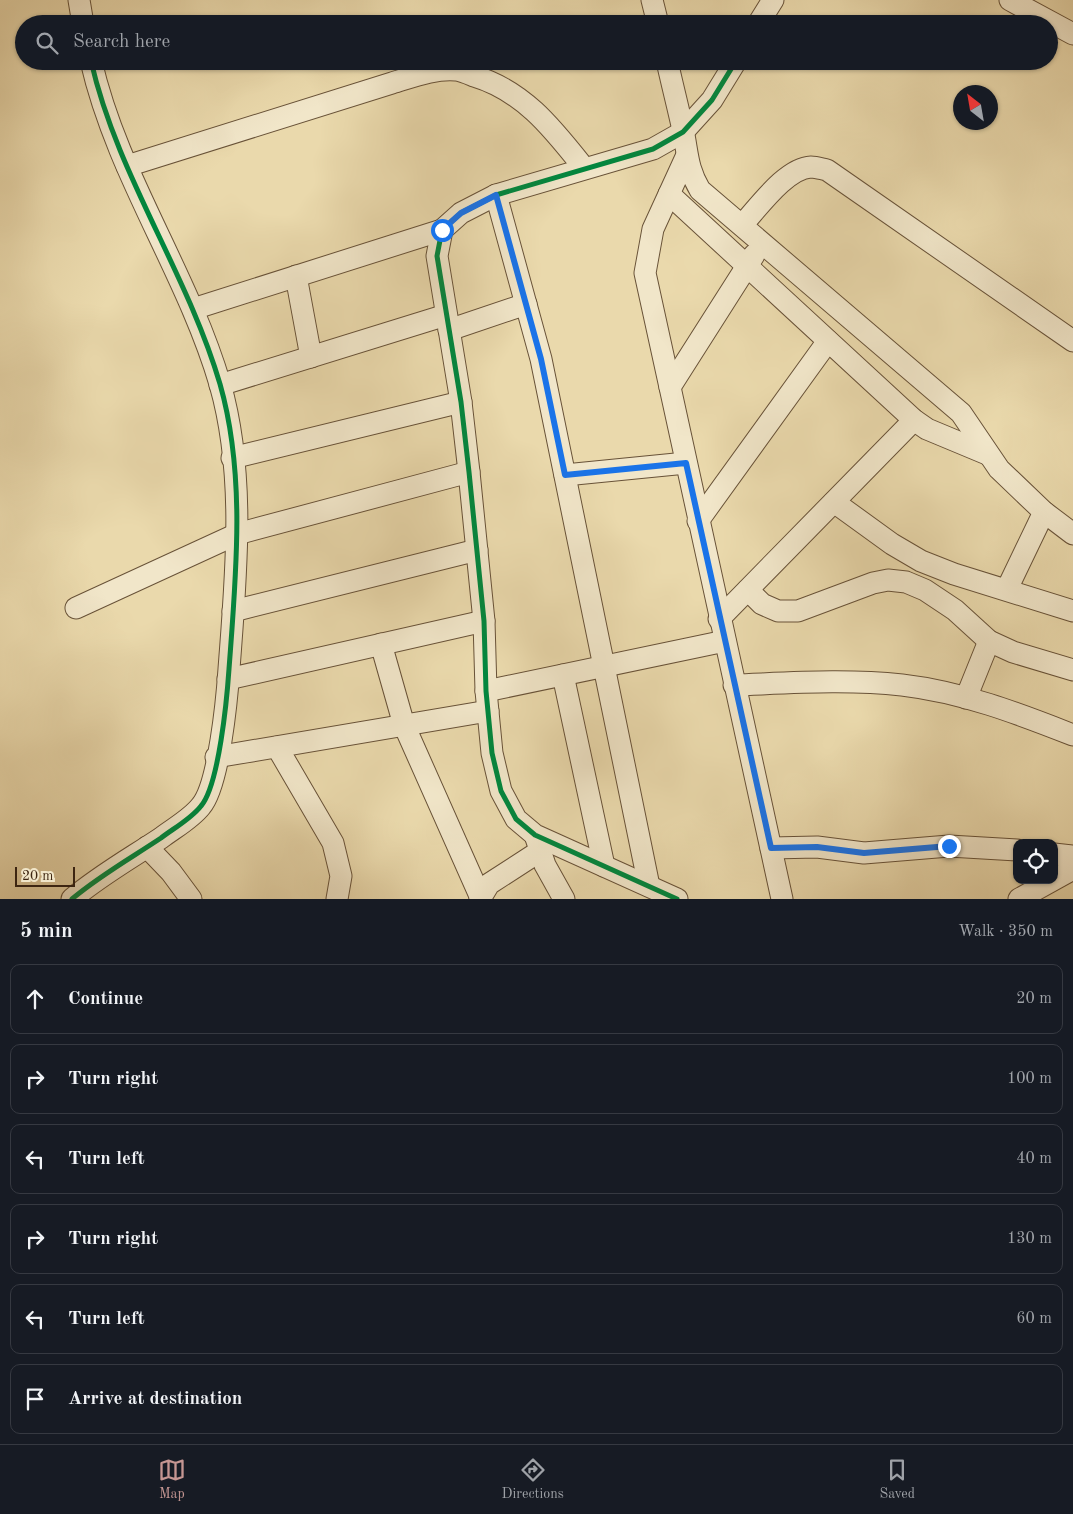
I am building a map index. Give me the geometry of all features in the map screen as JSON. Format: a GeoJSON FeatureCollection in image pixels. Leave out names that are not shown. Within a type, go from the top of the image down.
{"type":"FeatureCollection","features":[{"type":"Feature","properties":{"kind":"street"},"geometry":{"type":"LineString","coordinates":[[78,0],[81,15]]}},
{"type":"Feature","properties":{"kind":"street"},"geometry":{"type":"LineString","coordinates":[[652,0],[656,15]]}},
{"type":"Feature","properties":{"kind":"street"},"geometry":{"type":"LineString","coordinates":[[764,15],[773,0]]}},
{"type":"Feature","properties":{"kind":"street"},"geometry":{"type":"LineString","coordinates":[[1010,0],[1038,15]]}},
{"type":"Feature","properties":{"kind":"street"},"geometry":{"type":"LineString","coordinates":[[1058,26],[1073,34]]}},
{"type":"Feature","properties":{"kind":"street"},"geometry":{"type":"LineString","coordinates":[[72,899],[182,823],[202,806],[210,790],[225,713],[237,534],[232,458],[220,385],[193,308],[111,129],[94,70]]}},
{"type":"Feature","properties":{"kind":"street"},"geometry":{"type":"LineString","coordinates":[[127,166],[392,83],[428,73],[456,70],[485,79],[510,91],[551,126],[584,168]]}},
{"type":"Feature","properties":{"kind":"street"},"geometry":{"type":"LineString","coordinates":[[669,70],[683,132],[686,157],[691,174],[700,190],[961,413],[987,454],[999,469],[1044,512],[1073,533]]}},
{"type":"Feature","properties":{"kind":"street"},"geometry":{"type":"LineString","coordinates":[[193,308],[442,230],[461,213],[496,195],[653,149],[683,132],[712,100],[730,70]]}},
{"type":"Feature","properties":{"kind":"street"},"geometry":{"type":"LineString","coordinates":[[686,157],[653,229],[645,272],[782,899]]}},
{"type":"Feature","properties":{"kind":"street"},"geometry":{"type":"LineString","coordinates":[[742,225],[779,184],[794,174],[810,167],[827,170],[1073,341]]}},
{"type":"Feature","properties":{"kind":"street"},"geometry":{"type":"LineString","coordinates":[[669,194],[914,420],[927,429],[987,454]]}},
{"type":"Feature","properties":{"kind":"street"},"geometry":{"type":"LineString","coordinates":[[496,195],[541,359],[602,667],[649,886]]}},
{"type":"Feature","properties":{"kind":"street"},"geometry":{"type":"LineString","coordinates":[[442,230],[437,256],[461,402],[469,472],[484,621],[487,701],[492,753],[501,791],[516,819],[538,843],[545,865],[564,899]]}},
{"type":"Feature","properties":{"kind":"street"},"geometry":{"type":"LineString","coordinates":[[670,387],[748,267],[762,242]]}},
{"type":"Feature","properties":{"kind":"street"},"geometry":{"type":"LineString","coordinates":[[296,276],[311,357]]}},
{"type":"Feature","properties":{"kind":"street"},"geometry":{"type":"LineString","coordinates":[[220,385],[311,357],[526,304]]}},
{"type":"Feature","properties":{"kind":"street"},"geometry":{"type":"LineString","coordinates":[[698,521],[828,341]]}},
{"type":"Feature","properties":{"kind":"street"},"geometry":{"type":"LineString","coordinates":[[232,458],[461,402]]}},
{"type":"Feature","properties":{"kind":"street"},"geometry":{"type":"LineString","coordinates":[[720,619],[914,420]]}},
{"type":"Feature","properties":{"kind":"street"},"geometry":{"type":"LineString","coordinates":[[565,475],[686,463]]}},
{"type":"Feature","properties":{"kind":"street"},"geometry":{"type":"LineString","coordinates":[[76,608],[237,534],[469,472]]}},
{"type":"Feature","properties":{"kind":"street"},"geometry":{"type":"LineString","coordinates":[[834,502],[892,544],[921,561],[954,574],[1073,611]]}},
{"type":"Feature","properties":{"kind":"street"},"geometry":{"type":"LineString","coordinates":[[1007,589],[1044,512]]}},
{"type":"Feature","properties":{"kind":"street"},"geometry":{"type":"LineString","coordinates":[[233,611],[477,550]]}},
{"type":"Feature","properties":{"kind":"street"},"geometry":{"type":"LineString","coordinates":[[748,590],[762,604],[778,611],[798,611],[874,583],[888,580],[906,582],[925,590],[955,610],[989,641],[1013,652],[1073,670]]}},
{"type":"Feature","properties":{"kind":"street"},"geometry":{"type":"LineString","coordinates":[[228,679],[484,621]]}},
{"type":"Feature","properties":{"kind":"street"},"geometry":{"type":"LineString","coordinates":[[216,758],[404,726],[487,701],[563,675],[725,641]]}},
{"type":"Feature","properties":{"kind":"street"},"geometry":{"type":"LineString","coordinates":[[966,698],[989,641]]}},
{"type":"Feature","properties":{"kind":"street"},"geometry":{"type":"LineString","coordinates":[[381,644],[404,726],[480,897]]}},
{"type":"Feature","properties":{"kind":"street"},"geometry":{"type":"LineString","coordinates":[[563,675],[604,866]]}},
{"type":"Feature","properties":{"kind":"street"},"geometry":{"type":"LineString","coordinates":[[734,684],[850,681],[902,685],[966,698],[1007,709],[1073,735]]}},
{"type":"Feature","properties":{"kind":"street"},"geometry":{"type":"LineString","coordinates":[[277,747],[333,843],[341,876],[335,898]]}},
{"type":"Feature","properties":{"kind":"street"},"geometry":{"type":"LineString","coordinates":[[538,843],[604,866],[677,899]]}},
{"type":"Feature","properties":{"kind":"street"},"geometry":{"type":"LineString","coordinates":[[480,897],[489,884],[538,843]]}},
{"type":"Feature","properties":{"kind":"street"},"geometry":{"type":"LineString","coordinates":[[771,848],[817,847],[864,853],[949,846],[1013,850]]}},
{"type":"Feature","properties":{"kind":"street"},"geometry":{"type":"LineString","coordinates":[[147,847],[191,899]]}},
{"type":"Feature","properties":{"kind":"street"},"geometry":{"type":"LineString","coordinates":[[1058,854],[1073,856]]}},
{"type":"Feature","properties":{"kind":"street"},"geometry":{"type":"LineString","coordinates":[[1019,899],[1073,869]]}},
{"type":"Feature","properties":{"kind":"cycle path"},"geometry":{"type":"LineString","coordinates":[[72,899],[187,819],[197,811],[207,795],[213,780],[224,720],[234,598],[237,525],[233,454],[220,384],[190,302],[117,144],[94,70]]}},
{"type":"Feature","properties":{"kind":"cycle path"},"geometry":{"type":"LineString","coordinates":[[677,899],[535,835],[516,819],[501,791],[492,753],[486,691],[484,621],[461,402],[437,256],[442,230],[461,213],[496,195],[653,149],[683,132],[712,100],[730,70]]}},
{"type":"Feature","properties":{"kind":"route"},"geometry":{"type":"LineString","coordinates":[[442,230],[461,213],[496,195],[541,359],[565,475],[686,463],[771,848],[817,847],[864,853],[949,846]]}}]}
